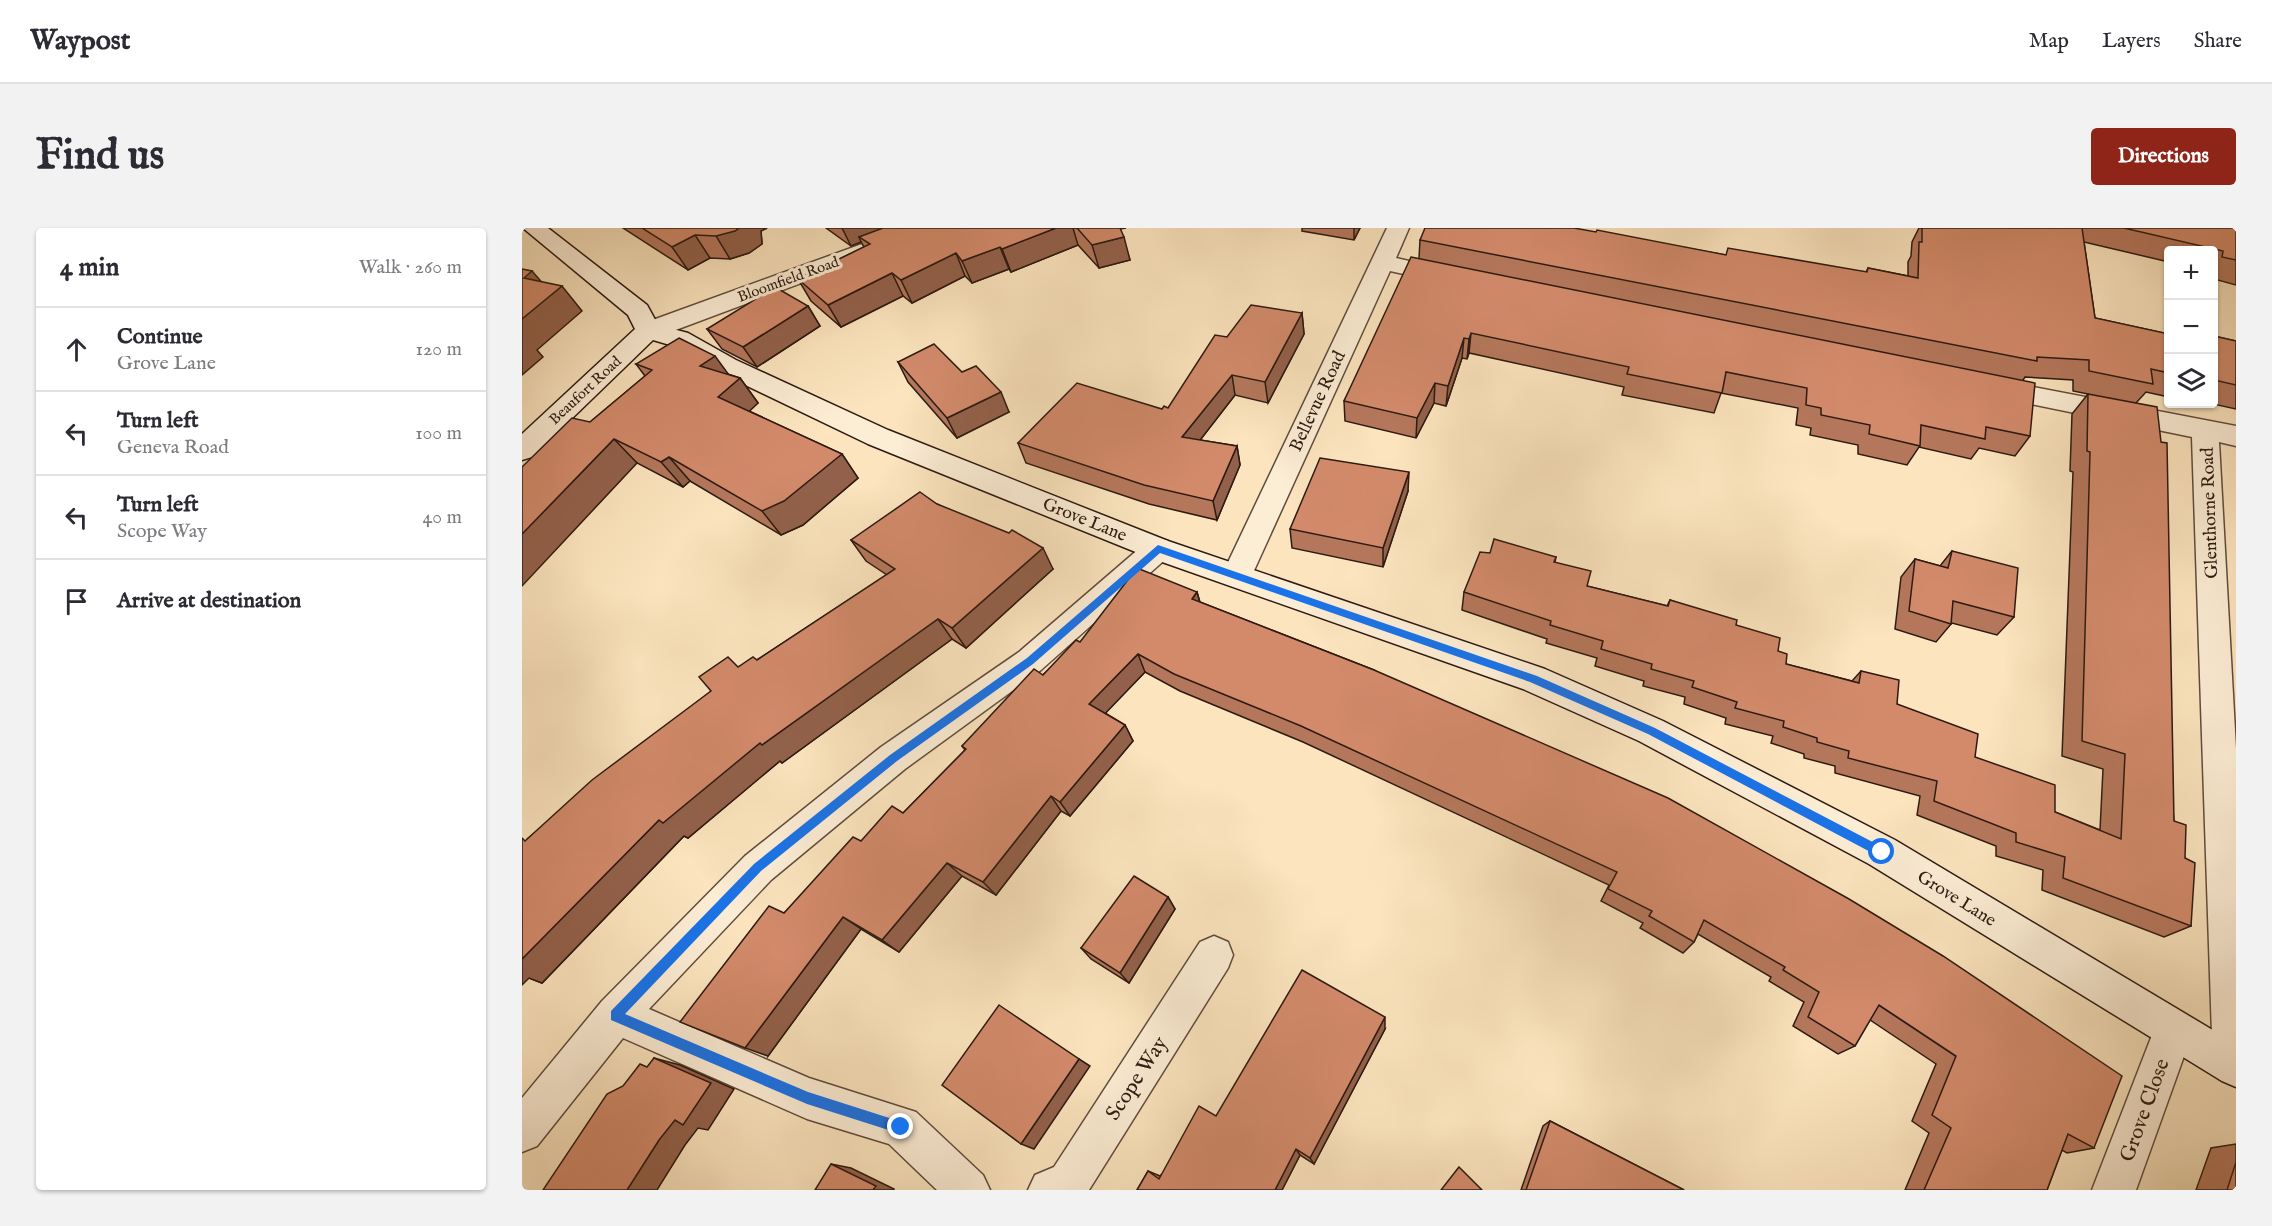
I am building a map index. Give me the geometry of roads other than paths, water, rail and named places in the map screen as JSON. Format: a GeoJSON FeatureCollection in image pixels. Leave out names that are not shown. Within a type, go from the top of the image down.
{"type":"FeatureCollection","features":[{"type":"Feature","properties":{"kind":"street"},"geometry":{"type":"LineString","coordinates":[[534,228],[639,311],[648,331]]}},
{"type":"Feature","properties":{"kind":"street","name":"Bloomfield Road"},"geometry":{"type":"LineString","coordinates":[[648,331],[927,228]]}},
{"type":"Feature","properties":{"kind":"street","name":"Bellevue Road"},"geometry":{"type":"LineString","coordinates":[[1237,575],[1380,262],[1398,228]]}},
{"type":"Feature","properties":{"kind":"street"},"geometry":{"type":"LineString","coordinates":[[1380,262],[1470,281]]}},
{"type":"Feature","properties":{"kind":"street","name":"Beaufort Road"},"geometry":{"type":"LineString","coordinates":[[522,450],[648,331]]}},
{"type":"Feature","properties":{"kind":"street","name":"Grove Lane"},"geometry":{"type":"LineString","coordinates":[[648,331],[679,339],[727,366],[878,436],[1158,549],[1534,679],[1651,731],[1882,852],[2234,1066]]}},
{"type":"Feature","properties":{"kind":"street"},"geometry":{"type":"LineString","coordinates":[[1970,384],[2221,433]]}},
{"type":"Feature","properties":{"kind":"street","name":"Glenthorne Road"},"geometry":{"type":"LineString","coordinates":[[2221,433],[2234,1066]]}},
{"type":"Feature","properties":{"kind":"street"},"geometry":{"type":"LineString","coordinates":[[522,1131],[616,1016],[758,868],[893,758],[1030,661],[1158,549]]}},
{"type":"Feature","properties":{"kind":"street","name":"Scope Way"},"geometry":{"type":"LineString","coordinates":[[1050,1190],[1069,1182],[1214,956]]}},
{"type":"Feature","properties":{"kind":"street"},"geometry":{"type":"LineString","coordinates":[[616,1016],[807,1098],[901,1127],[948,1183]]}},
{"type":"Feature","properties":{"kind":"street","name":"Grove Close"},"geometry":{"type":"LineString","coordinates":[[2114,1190],[2173,1030]]}}]}
